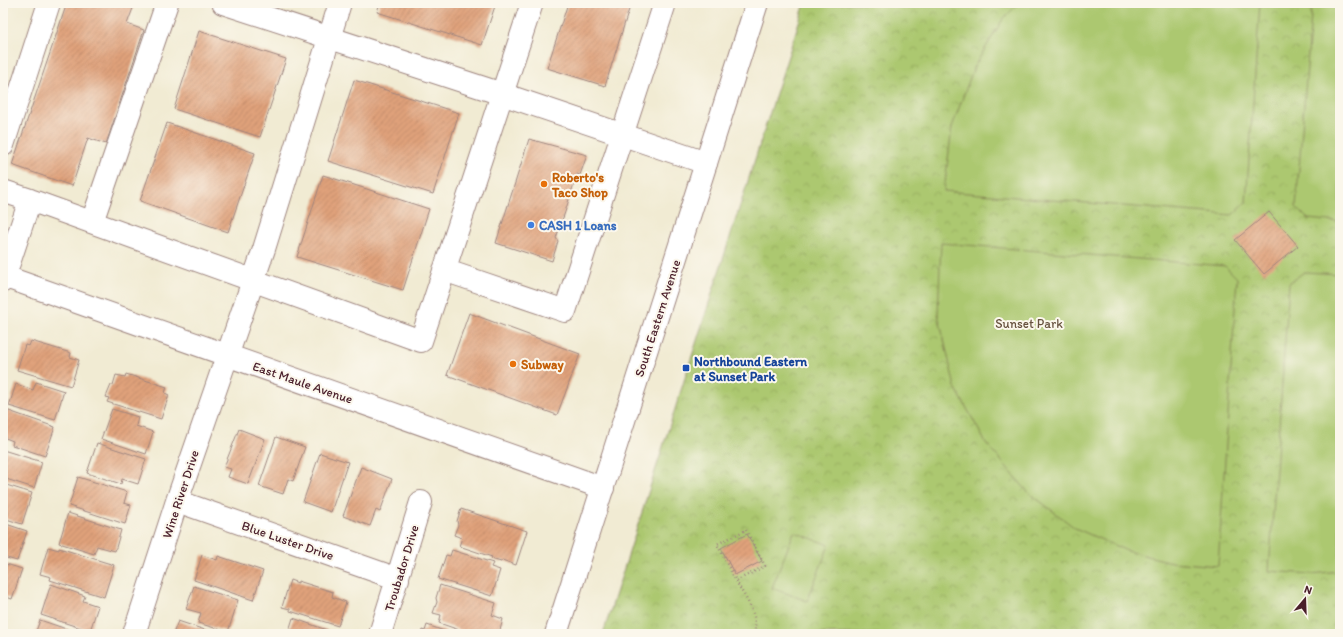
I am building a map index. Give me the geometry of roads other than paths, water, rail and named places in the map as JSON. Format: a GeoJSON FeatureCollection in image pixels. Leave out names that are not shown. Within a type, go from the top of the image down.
{"type":"FeatureCollection","features":[{"type":"Feature","properties":{"kind":"street"},"geometry":{"type":"LineString","coordinates":[[3,144],[49,3]]}},
{"type":"Feature","properties":{"kind":"street"},"geometry":{"type":"LineString","coordinates":[[92,222],[167,3]]}},
{"type":"Feature","properties":{"kind":"street"},"geometry":{"type":"LineString","coordinates":[[223,3],[502,94],[706,163]]}},
{"type":"Feature","properties":{"kind":"street","name":"Wine River Drive"},"geometry":{"type":"LineString","coordinates":[[134,634],[177,501],[252,280],[264,249],[340,3]]}},
{"type":"Feature","properties":{"kind":"street"},"geometry":{"type":"LineString","coordinates":[[3,191],[421,341],[532,3]]}},
{"type":"Feature","properties":{"kind":"street"},"geometry":{"type":"LineString","coordinates":[[444,270],[565,311],[665,3]]}},
{"type":"Feature","properties":{"kind":"street","name":"South Eastern Avenue"},"geometry":{"type":"LineString","coordinates":[[556,634],[757,3]]}},
{"type":"Feature","properties":{"kind":"street"},"geometry":{"type":"LineString","coordinates":[[3,278],[30,200]]}},
{"type":"Feature","properties":{"kind":"street","name":"East Maule Avenue"},"geometry":{"type":"LineString","coordinates":[[3,278],[227,355],[602,488]]}},
{"type":"Feature","properties":{"kind":"street","name":"Blue Luster Drive"},"geometry":{"type":"LineString","coordinates":[[177,501],[398,579]]}},
{"type":"Feature","properties":{"kind":"street","name":"Troubador Drive"},"geometry":{"type":"LineString","coordinates":[[380,634],[421,502]]}},
{"type":"Feature","properties":{"kind":"place","name":"Roberto's Taco Shop"},"geometry":{"type":"Point","coordinates":[544,184]}},
{"type":"Feature","properties":{"kind":"place","name":"CASH 1 Loans"},"geometry":{"type":"Point","coordinates":[531,225]}},
{"type":"Feature","properties":{"kind":"place","name":"Subway"},"geometry":{"type":"Point","coordinates":[513,364]}},
{"type":"Feature","properties":{"kind":"place","name":"Northbound Eastern at Sunset Park"},"geometry":{"type":"Point","coordinates":[686,368]}},
{"type":"Feature","properties":{"kind":"park label","name":"Sunset Park"},"geometry":{"type":"Point","coordinates":[1029,323]}}]}
